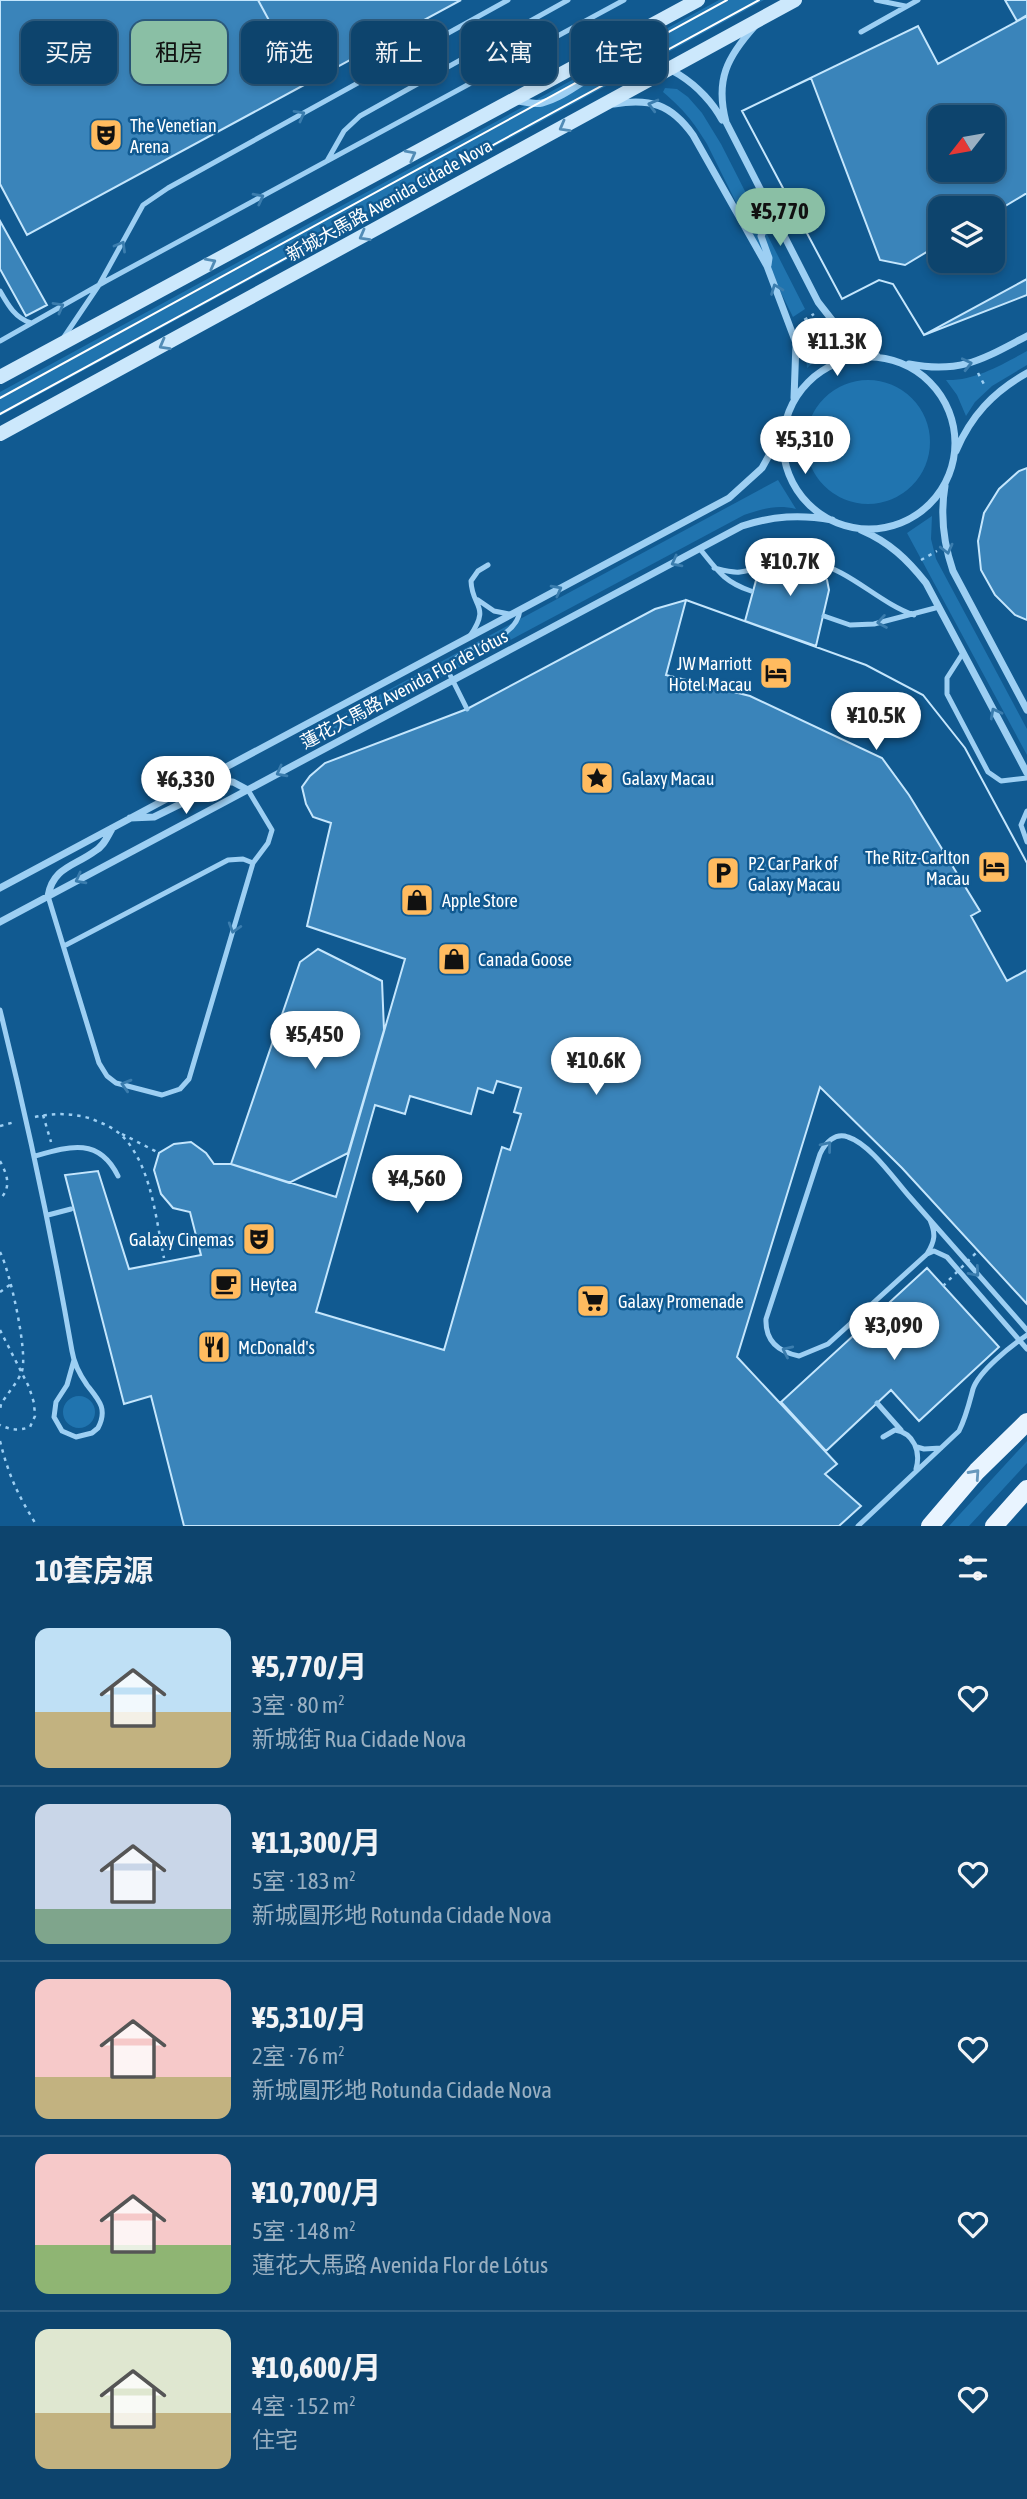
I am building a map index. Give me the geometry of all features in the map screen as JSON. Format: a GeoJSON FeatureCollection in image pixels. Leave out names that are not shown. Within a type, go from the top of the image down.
{"type":"FeatureCollection","features":[{"type":"Feature","properties":{"kind":"main road","name":"新城大馬路 Avenida Cidade Nova"},"geometry":{"type":"LineString","coordinates":[[0,377],[697,0]]}},
{"type":"Feature","properties":{"kind":"main road","name":"新城大馬路 Avenida Cidade Nova"},"geometry":{"type":"LineString","coordinates":[[0,434],[795,0]]}},
{"type":"Feature","properties":{"kind":"main road"},"geometry":{"type":"LineString","coordinates":[[930,1526],[977,1471],[1027,1422]]}},
{"type":"Feature","properties":{"kind":"main road"},"geometry":{"type":"LineString","coordinates":[[994,1526],[1025,1497]]}},
{"type":"Feature","properties":{"kind":"street"},"geometry":{"type":"LineString","coordinates":[[733,139],[721,101],[726,66],[746,36],[765,15]]}},
{"type":"Feature","properties":{"kind":"street"},"geometry":{"type":"LineString","coordinates":[[511,102],[548,101],[619,63],[641,62],[668,69],[679,75],[706,96],[718,111],[823,310],[843,334],[879,357]]}},
{"type":"Feature","properties":{"kind":"street"},"geometry":{"type":"LineString","coordinates":[[602,106],[632,101],[650,102],[673,112],[683,121],[767,266],[794,338],[797,363],[794,402]]}},
{"type":"Feature","properties":{"kind":"street"},"geometry":{"type":"LineString","coordinates":[[767,266],[769,258],[761,236],[774,218]]}},
{"type":"Feature","properties":{"kind":"street"},"geometry":{"type":"LineString","coordinates":[[1027,336],[973,364],[948,368],[926,367],[879,357],[856,357],[834,363],[809,380],[799,391],[783,430],[784,457],[793,483],[809,505],[832,520],[876,537],[895,549],[926,583],[1027,775]]}},
{"type":"Feature","properties":{"kind":"street"},"geometry":{"type":"LineString","coordinates":[[901,363],[932,384],[944,400],[953,426],[954,455]]}},
{"type":"Feature","properties":{"kind":"street"},"geometry":{"type":"LineString","coordinates":[[1027,373],[991,397],[970,424],[954,455],[942,504],[945,547],[953,571],[1027,710]]}},
{"type":"Feature","properties":{"kind":"street","name":"蓮花大馬路 Avenida Flor de Lótus"},"geometry":{"type":"LineString","coordinates":[[0,888],[729,498],[762,468],[783,430]]}},
{"type":"Feature","properties":{"kind":"street"},"geometry":{"type":"LineString","coordinates":[[855,528],[886,527],[908,520],[927,507],[946,482]]}},
{"type":"Feature","properties":{"kind":"street","name":"蓮花大馬路 Avenida Flor de Lótus"},"geometry":{"type":"LineString","coordinates":[[2,922],[742,526],[786,516],[832,520]]}},
{"type":"Feature","properties":{"kind":"street"},"geometry":{"type":"LineString","coordinates":[[129,818],[154,817],[225,782],[241,784],[248,790]]}},
{"type":"Feature","properties":{"kind":"street"},"geometry":{"type":"LineString","coordinates":[[48,896],[53,879],[97,850],[116,825]]}},
{"type":"Feature","properties":{"kind":"lane"},"geometry":{"type":"LineString","coordinates":[[58,345],[99,285],[144,205],[168,188],[508,0]]}},
{"type":"Feature","properties":{"kind":"lane"},"geometry":{"type":"LineString","coordinates":[[327,161],[344,131],[360,116],[568,0]]}},
{"type":"Feature","properties":{"kind":"lane"},"geometry":{"type":"LineString","coordinates":[[0,341],[624,0]]}},
{"type":"Feature","properties":{"kind":"lane"},"geometry":{"type":"LineString","coordinates":[[876,0],[908,6]]}},
{"type":"Feature","properties":{"kind":"lane"},"geometry":{"type":"LineString","coordinates":[[861,32],[918,0]]}},
{"type":"Feature","properties":{"kind":"lane"},"geometry":{"type":"LineString","coordinates":[[0,291],[14,313],[31,323]]}},
{"type":"Feature","properties":{"kind":"lane"},"geometry":{"type":"LineString","coordinates":[[699,549],[726,580],[751,591]]}},
{"type":"Feature","properties":{"kind":"lane"},"geometry":{"type":"LineString","coordinates":[[714,568],[740,572],[782,561],[808,561],[828,566],[855,580],[898,609],[914,615]]}},
{"type":"Feature","properties":{"kind":"lane"},"geometry":{"type":"LineString","coordinates":[[470,636],[480,619],[478,600],[471,581],[478,571],[488,565]]}},
{"type":"Feature","properties":{"kind":"lane"},"geometry":{"type":"LineString","coordinates":[[478,600],[494,611],[511,614]]}},
{"type":"Feature","properties":{"kind":"lane"},"geometry":{"type":"LineString","coordinates":[[824,616],[850,625],[874,624],[939,607]]}},
{"type":"Feature","properties":{"kind":"lane"},"geometry":{"type":"LineString","coordinates":[[467,709],[448,671],[454,660],[510,630],[519,617],[520,610]]}},
{"type":"Feature","properties":{"kind":"lane"},"geometry":{"type":"LineString","coordinates":[[963,653],[947,678],[947,694],[988,772],[1002,781],[1027,775]]}},
{"type":"Feature","properties":{"kind":"lane"},"geometry":{"type":"LineString","coordinates":[[48,896],[99,1063],[107,1076],[116,1083],[162,1095],[180,1089],[189,1079],[253,863],[268,843],[272,830],[248,790]]}},
{"type":"Feature","properties":{"kind":"lane"},"geometry":{"type":"LineString","coordinates":[[1027,811],[1021,825],[1027,842]]}},
{"type":"Feature","properties":{"kind":"lane"},"geometry":{"type":"LineString","coordinates":[[64,946],[228,860],[243,859],[253,863]]}},
{"type":"Feature","properties":{"kind":"lane"},"geometry":{"type":"LineString","coordinates":[[0,1010],[48,1215],[74,1360],[87,1385],[101,1403],[103,1411],[98,1427],[84,1437],[68,1435],[61,1431],[54,1417],[56,1402],[67,1385],[74,1360]]}},
{"type":"Feature","properties":{"kind":"lane"},"geometry":{"type":"LineString","coordinates":[[858,1526],[959,1430],[968,1411],[974,1387],[983,1373],[1027,1333],[930,1220],[862,1143],[846,1135],[834,1137],[824,1145],[820,1154],[766,1319],[765,1330],[769,1339],[780,1349],[799,1356],[828,1345],[927,1254],[935,1236],[930,1220]]}},
{"type":"Feature","properties":{"kind":"lane"},"geometry":{"type":"LineString","coordinates":[[35,1156],[74,1148],[94,1149],[112,1164],[118,1177]]}},
{"type":"Feature","properties":{"kind":"lane"},"geometry":{"type":"LineString","coordinates":[[48,1215],[71,1209]]}},
{"type":"Feature","properties":{"kind":"lane"},"geometry":{"type":"LineString","coordinates":[[927,1254],[934,1251],[947,1257],[1027,1349]]}},
{"type":"Feature","properties":{"kind":"lane"},"geometry":{"type":"LineString","coordinates":[[877,1403],[917,1447],[919,1455],[915,1472]]}},
{"type":"Feature","properties":{"kind":"lane"},"geometry":{"type":"LineString","coordinates":[[883,1437],[895,1430],[905,1434]]}},
{"type":"Feature","properties":{"kind":"lane"},"geometry":{"type":"LineString","coordinates":[[917,1447],[941,1448]]}},
{"type":"Feature","properties":{"kind":"path"},"geometry":{"type":"LineString","coordinates":[[794,338],[809,328],[804,320],[823,310]]}},
{"type":"Feature","properties":{"kind":"path"},"geometry":{"type":"LineString","coordinates":[[973,364],[991,397]]}},
{"type":"Feature","properties":{"kind":"path"},"geometry":{"type":"LineString","coordinates":[[912,565],[945,547]]}},
{"type":"Feature","properties":{"kind":"path"},"geometry":{"type":"LineString","coordinates":[[43,1115],[53,1151]]}},
{"type":"Feature","properties":{"kind":"path"},"geometry":{"type":"LineString","coordinates":[[0,1126],[26,1119]]}},
{"type":"Feature","properties":{"kind":"path"},"geometry":{"type":"LineString","coordinates":[[116,1130],[159,1153]]}},
{"type":"Feature","properties":{"kind":"path"},"geometry":{"type":"LineString","coordinates":[[0,1161],[8,1186],[0,1199]]}},
{"type":"Feature","properties":{"kind":"path"},"geometry":{"type":"LineString","coordinates":[[943,1286],[978,1251]]}},
{"type":"Feature","properties":{"kind":"path"},"geometry":{"type":"LineString","coordinates":[[0,1254],[7,1264],[18,1310],[23,1369],[0,1410]]}},
{"type":"Feature","properties":{"kind":"path"},"geometry":{"type":"LineString","coordinates":[[0,1292],[11,1283]]}},
{"type":"Feature","properties":{"kind":"path"},"geometry":{"type":"LineString","coordinates":[[0,1329],[29,1387],[35,1416],[30,1427],[20,1430],[0,1425]]}},
{"type":"Feature","properties":{"kind":"path"},"geometry":{"type":"LineString","coordinates":[[0,1441],[16,1492],[37,1526]]}},
{"type":"Feature","properties":{"kind":"shaded area"},"geometry":{"type":"Polygon","coordinates":[[[719,0],[764,0],[667,53],[667,28],[719,0]]]}},
{"type":"Feature","properties":{"kind":"shaded area"},"geometry":{"type":"Polygon","coordinates":[[[571,81],[571,84],[610,84],[0,416],[0,392],[571,81]]]}},
{"type":"Feature","properties":{"kind":"shaded area"},"geometry":{"type":"Polygon","coordinates":[[[665,88],[677,89],[688,97],[702,113],[721,144],[805,309],[793,317],[707,144],[688,116],[663,92],[665,88]]]}},
{"type":"Feature","properties":{"kind":"shaded area"},"geometry":{"type":"Polygon","coordinates":[[[819,334],[833,352],[820,357],[807,368],[805,341],[819,334]]]}},
{"type":"Feature","properties":{"kind":"shaded area"},"geometry":{"type":"Polygon","coordinates":[[[1027,351],[1027,365],[992,386],[975,402],[966,416],[957,395],[946,380],[978,375],[1027,351]]]}},
{"type":"Feature","properties":{"kind":"shaded area"},"geometry":{"type":"Polygon","coordinates":[[[868,380],[892,385],[912,398],[925,418],[930,442],[925,466],[912,486],[892,499],[868,504],[844,499],[824,486],[811,466],[806,442],[811,418],[824,398],[844,385],[868,380]]]}},
{"type":"Feature","properties":{"kind":"shaded area"},"geometry":{"type":"Polygon","coordinates":[[[778,480],[796,509],[776,507],[744,515],[333,735],[327,723],[778,480]]]}},
{"type":"Feature","properties":{"kind":"shaded area"},"geometry":{"type":"Polygon","coordinates":[[[932,516],[931,539],[936,559],[1027,729],[1027,755],[907,533],[932,516]]]}},
{"type":"Feature","properties":{"kind":"shaded area"},"geometry":{"type":"Polygon","coordinates":[[[79,1396],[90,1401],[95,1412],[90,1423],[79,1428],[68,1423],[63,1412],[68,1401],[79,1396]]]}},
{"type":"Feature","properties":{"kind":"shaded area"},"geometry":{"type":"Polygon","coordinates":[[[1027,1441],[1027,1463],[969,1526],[949,1526],[1027,1441]]]}},
{"type":"Feature","properties":{"kind":"building","name":"The Venetian Arena"},"geometry":{"type":"Polygon","coordinates":[[[0,0],[258,0],[269,21],[241,21],[241,84],[304,85],[27,235],[0,184],[0,0]]]}},
{"type":"Feature","properties":{"kind":"building"},"geometry":{"type":"Polygon","coordinates":[[[258,0],[461,0],[422,21],[351,21],[351,60],[337,67],[337,21],[269,21],[258,0]]]}},
{"type":"Feature","properties":{"kind":"building"},"geometry":{"type":"Polygon","coordinates":[[[1005,0],[1027,0],[1027,15],[1017,21],[1005,0]]]}},
{"type":"Feature","properties":{"kind":"building"},"geometry":{"type":"Polygon","coordinates":[[[1027,16],[1027,295],[924,335],[893,284],[879,280],[842,299],[742,111],[918,26],[938,64],[1027,16]]]}},
{"type":"Feature","properties":{"kind":"building"},"geometry":{"type":"Polygon","coordinates":[[[811,78],[880,260],[905,265],[928,251],[928,273],[1005,273],[1005,206],[1027,193],[1027,279],[924,335],[893,284],[879,280],[842,299],[742,111],[811,78]]]}},
{"type":"Feature","properties":{"kind":"building"},"geometry":{"type":"Polygon","coordinates":[[[0,221],[47,305],[26,316],[0,269],[0,221]]]}},
{"type":"Feature","properties":{"kind":"building"},"geometry":{"type":"Polygon","coordinates":[[[1027,468],[1027,620],[1015,615],[995,595],[981,570],[978,541],[984,513],[999,489],[1019,471],[1027,468]]]}},
{"type":"Feature","properties":{"kind":"building"},"geometry":{"type":"Polygon","coordinates":[[[788,553],[813,559],[827,580],[829,590],[816,646],[745,621],[758,573],[768,560],[777,554],[788,553]]]}},
{"type":"Feature","properties":{"kind":"building"},"geometry":{"type":"Polygon","coordinates":[[[686,600],[866,665],[923,695],[965,748],[1027,863],[1027,970],[1007,981],[971,916],[980,911],[909,795],[882,758],[750,696],[666,675],[686,600]]]}},
{"type":"Feature","properties":{"kind":"building"},"geometry":{"type":"Polygon","coordinates":[[[686,600],[866,665],[923,695],[965,748],[1027,863],[1027,1304],[902,1168],[820,1087],[737,1357],[837,1464],[825,1474],[861,1506],[839,1526],[184,1526],[151,1396],[124,1404],[65,1175],[98,1171],[129,1269],[201,1255],[190,1212],[173,1208],[161,1194],[154,1170],[159,1153],[174,1144],[191,1142],[206,1153],[214,1164],[231,1164],[336,1197],[405,959],[307,926],[331,823],[313,817],[302,787],[325,763],[467,709],[655,609],[686,600]]]}},
{"type":"Feature","properties":{"kind":"building"},"geometry":{"type":"Polygon","coordinates":[[[318,949],[382,981],[384,1030],[348,1153],[289,1183],[231,1164],[300,962],[318,949]]]}},
{"type":"Feature","properties":{"kind":"building"},"geometry":{"type":"Polygon","coordinates":[[[497,1081],[521,1088],[514,1112],[521,1114],[510,1150],[502,1147],[444,1350],[316,1312],[375,1105],[405,1114],[410,1096],[471,1114],[478,1088],[493,1093],[497,1081]]]}},
{"type":"Feature","properties":{"kind":"building"},"geometry":{"type":"Polygon","coordinates":[[[927,1268],[999,1347],[919,1421],[891,1390],[826,1451],[781,1402],[927,1268]]]}},
{"type":"Feature","properties":{"kind":"tram line"},"geometry":{"type":"LineString","coordinates":[[0,398],[727,0]]}},
{"type":"Feature","properties":{"kind":"tram line"},"geometry":{"type":"LineString","coordinates":[[0,414],[759,0]]}},
{"type":"Feature","properties":{"kind":"place","name":"The Venetian Arena"},"geometry":{"type":"Point","coordinates":[106,135]}},
{"type":"Feature","properties":{"kind":"place","name":"JW Marriott Hotel Macau"},"geometry":{"type":"Point","coordinates":[776,673]}},
{"type":"Feature","properties":{"kind":"place","name":"Galaxy Macau"},"geometry":{"type":"Point","coordinates":[597,778]}},
{"type":"Feature","properties":{"kind":"place","name":"The Ritz-Carlton Macau"},"geometry":{"type":"Point","coordinates":[994,867]}},
{"type":"Feature","properties":{"kind":"place","name":"P2 Car Park of Galaxy Macau"},"geometry":{"type":"Point","coordinates":[723,873]}},
{"type":"Feature","properties":{"kind":"place","name":"Apple Store"},"geometry":{"type":"Point","coordinates":[417,900]}},
{"type":"Feature","properties":{"kind":"place","name":"Canada Goose"},"geometry":{"type":"Point","coordinates":[454,959]}},
{"type":"Feature","properties":{"kind":"place","name":"Galaxy Cinemas"},"geometry":{"type":"Point","coordinates":[259,1239]}},
{"type":"Feature","properties":{"kind":"place","name":"Heytea"},"geometry":{"type":"Point","coordinates":[226,1284]}},
{"type":"Feature","properties":{"kind":"place","name":"Galaxy Promenade"},"geometry":{"type":"Point","coordinates":[593,1301]}},
{"type":"Feature","properties":{"kind":"place","name":"McDonald's"},"geometry":{"type":"Point","coordinates":[214,1347]}}]}
